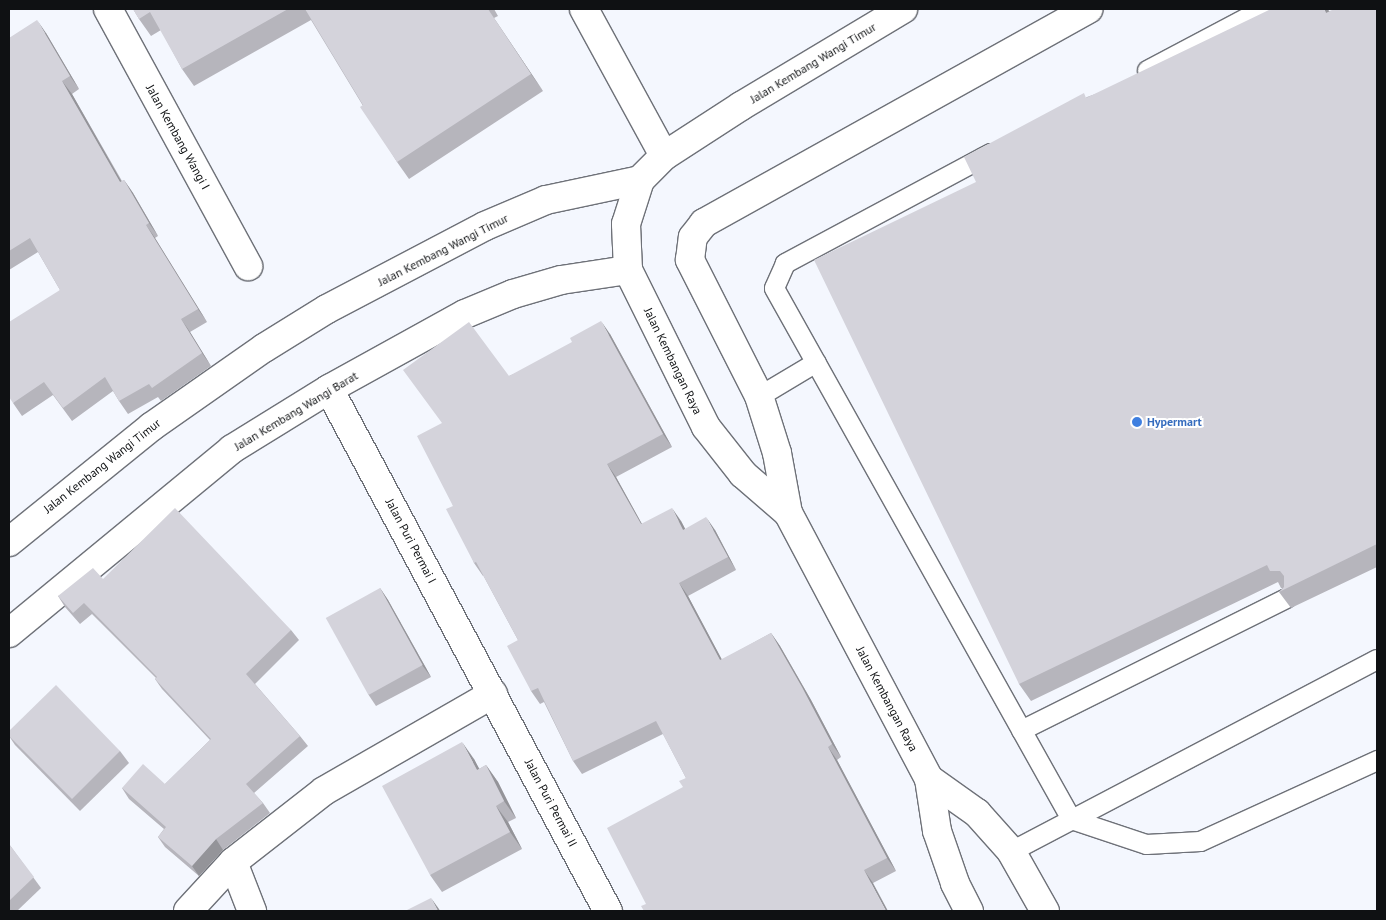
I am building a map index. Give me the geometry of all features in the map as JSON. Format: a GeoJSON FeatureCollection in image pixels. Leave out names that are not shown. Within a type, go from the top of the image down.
{"type":"FeatureCollection","features":[{"type":"Feature","properties":{"kind":"street","name":"Jalan Kembang Wangi I"},"geometry":{"type":"LineString","coordinates":[[108,9],[248,266]]}},
{"type":"Feature","properties":{"kind":"street"},"geometry":{"type":"LineString","coordinates":[[584,9],[664,156]]}},
{"type":"Feature","properties":{"kind":"street","name":"Jalan Kembang Wangi Timur"},"geometry":{"type":"LineString","coordinates":[[9,542],[151,427],[264,348],[327,309],[485,226],[546,200],[640,180],[664,156],[741,106],[903,9]]}},
{"type":"Feature","properties":{"kind":"street","name":"Jalan Kembangan Raya"},"geometry":{"type":"LineString","coordinates":[[969,911],[955,884],[937,831],[929,779],[788,513],[778,453],[759,396],[690,260],[693,237],[704,223],[1088,9]]}},
{"type":"Feature","properties":{"kind":"street","name":"Jalan Kembangan Raya"},"geometry":{"type":"LineString","coordinates":[[640,180],[626,224],[628,270],[706,427],[743,474],[788,513]]}},
{"type":"Feature","properties":{"kind":"street","name":"Jalan Kembang Wangi Barat"},"geometry":{"type":"LineString","coordinates":[[9,633],[232,449],[329,389],[465,314],[513,294],[561,280],[628,270]]}},
{"type":"Feature","properties":{"kind":"street","name":"Jalan Puri Permai I"},"geometry":{"type":"LineString","coordinates":[[329,389],[493,694]]}},
{"type":"Feature","properties":{"kind":"street"},"geometry":{"type":"LineString","coordinates":[[188,911],[233,862],[324,791],[493,694]]}},
{"type":"Feature","properties":{"kind":"street","name":"Jalan Puri Permai II"},"geometry":{"type":"LineString","coordinates":[[493,694],[608,911]]}},
{"type":"Feature","properties":{"kind":"street","name":"Jalan Kembangan Raya"},"geometry":{"type":"LineString","coordinates":[[929,779],[977,813],[1011,852],[1045,911]]}},
{"type":"Feature","properties":{"kind":"street"},"geometry":{"type":"LineString","coordinates":[[233,862],[252,911]]}},
{"type":"Feature","properties":{"kind":"lane"},"geometry":{"type":"LineString","coordinates":[[1126,81],[1262,9]]}},
{"type":"Feature","properties":{"kind":"lane"},"geometry":{"type":"LineString","coordinates":[[1004,146],[785,263],[774,288],[1071,819],[1146,844],[1200,841],[1377,760]]}},
{"type":"Feature","properties":{"kind":"lane"},"geometry":{"type":"LineString","coordinates":[[759,396],[816,362]]}},
{"type":"Feature","properties":{"kind":"lane"},"geometry":{"type":"LineString","coordinates":[[1021,730],[1286,598]]}},
{"type":"Feature","properties":{"kind":"lane"},"geometry":{"type":"LineString","coordinates":[[1011,852],[1377,659]]}},
{"type":"Feature","properties":{"kind":"building"},"geometry":{"type":"Polygon","coordinates":[[[133,9],[288,9],[182,69],[150,12],[139,19],[133,9]]]}},
{"type":"Feature","properties":{"kind":"building"},"geometry":{"type":"Polygon","coordinates":[[[305,9],[488,9],[531,74],[397,162],[360,107],[363,105],[305,9]]]}},
{"type":"Feature","properties":{"kind":"building","name":"Hypermart"},"geometry":{"type":"Polygon","coordinates":[[[1271,9],[1324,9],[1326,13],[1334,9],[1377,9],[1377,544],[1279,592],[1284,587],[1284,576],[1280,571],[1270,571],[1267,565],[1019,684],[814,260],[976,182],[964,157],[1084,93],[1086,98],[1271,9]]]}},
{"type":"Feature","properties":{"kind":"building"},"geometry":{"type":"Polygon","coordinates":[[[37,20],[70,76],[62,81],[120,182],[124,180],[149,223],[146,225],[198,309],[181,319],[202,353],[152,388],[149,384],[119,401],[105,377],[63,408],[44,382],[13,403],[9,397],[9,322],[60,290],[30,238],[9,251],[9,38],[37,20]]]}},
{"type":"Feature","properties":{"kind":"building"},"geometry":{"type":"Polygon","coordinates":[[[601,321],[663,434],[607,464],[641,524],[672,508],[683,530],[706,517],[728,557],[679,583],[720,660],[771,633],[832,744],[828,747],[887,858],[864,870],[886,911],[644,911],[641,906],[646,904],[607,828],[683,787],[679,781],[686,778],[656,721],[573,761],[538,688],[531,691],[507,646],[518,640],[446,509],[453,506],[417,436],[442,423],[403,370],[469,322],[509,376],[572,342],[570,338],[601,321]]]}},
{"type":"Feature","properties":{"kind":"building"},"geometry":{"type":"Polygon","coordinates":[[[175,508],[291,630],[246,674],[300,736],[246,784],[263,803],[216,839],[192,866],[158,837],[166,827],[122,788],[143,764],[165,784],[211,739],[155,679],[157,677],[84,603],[73,613],[58,596],[93,568],[103,579],[175,508]]]}},
{"type":"Feature","properties":{"kind":"building"},"geometry":{"type":"Polygon","coordinates":[[[380,588],[423,665],[368,695],[326,618],[380,588]]]}},
{"type":"Feature","properties":{"kind":"building"},"geometry":{"type":"Polygon","coordinates":[[[56,685],[120,751],[72,799],[9,736],[9,731],[56,685]]]}},
{"type":"Feature","properties":{"kind":"building"},"geometry":{"type":"Polygon","coordinates":[[[462,742],[477,770],[486,765],[504,801],[496,806],[510,832],[430,875],[382,786],[462,742]]]}},
{"type":"Feature","properties":{"kind":"building"},"geometry":{"type":"Polygon","coordinates":[[[9,844],[34,877],[9,901],[9,844]]]}},
{"type":"Feature","properties":{"kind":"building"},"geometry":{"type":"Polygon","coordinates":[[[431,898],[438,911],[405,911],[431,898]]]}},
{"type":"Feature","properties":{"kind":"place","name":"Hypermart"},"geometry":{"type":"Point","coordinates":[1137,422]}}]}
